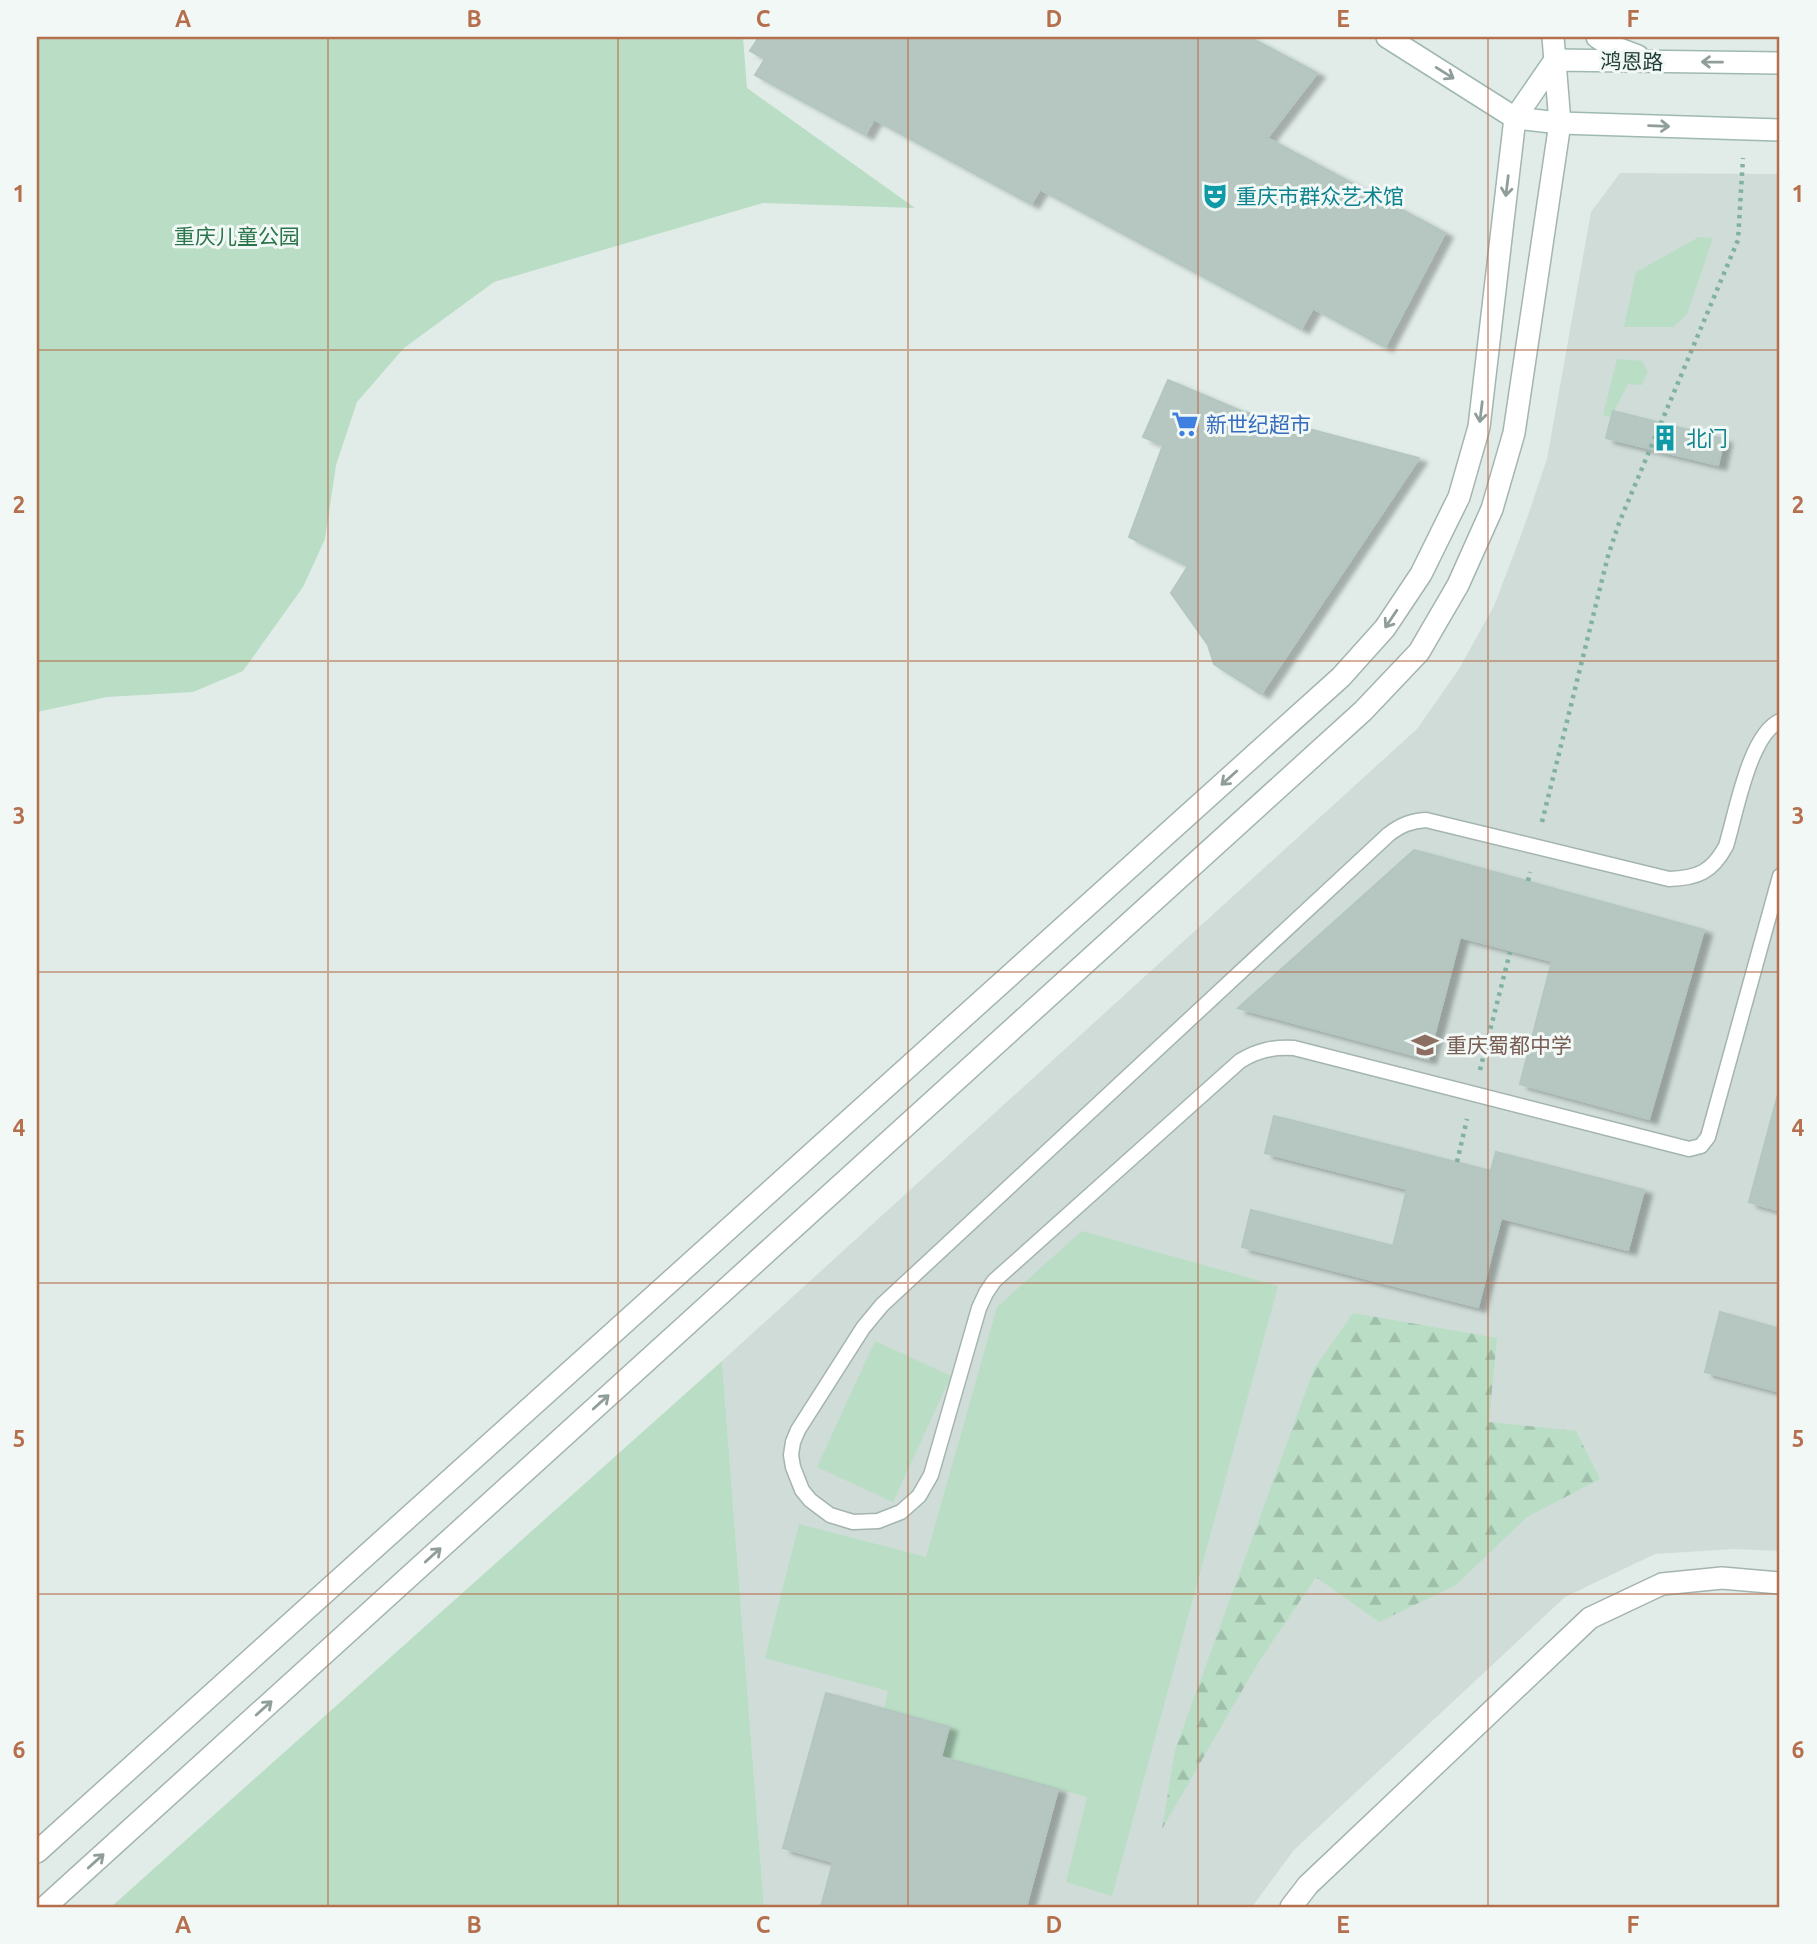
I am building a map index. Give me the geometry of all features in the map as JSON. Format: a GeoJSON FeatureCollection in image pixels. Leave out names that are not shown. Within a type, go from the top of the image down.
{"type":"FeatureCollection","features":[{"type":"Feature","properties":{"kind":"street"},"geometry":{"type":"LineString","coordinates":[[1387,37],[1516,118],[1560,123],[1780,130]]}},
{"type":"Feature","properties":{"kind":"street"},"geometry":{"type":"LineString","coordinates":[[46,1907],[1353,720],[1419,652],[1458,585],[1492,509],[1514,433],[1560,123],[1553,37]]}},
{"type":"Feature","properties":{"kind":"street"},"geometry":{"type":"LineString","coordinates":[[1597,37],[1609,45],[1653,61]]}},
{"type":"Feature","properties":{"kind":"street"},"geometry":{"type":"LineString","coordinates":[[37,1852],[1332,686],[1385,628],[1421,574],[1459,497],[1479,427],[1516,118],[1555,60]]}},
{"type":"Feature","properties":{"kind":"street","name":"鸿恩路"},"geometry":{"type":"LineString","coordinates":[[1555,60],[1780,64]]}},
{"type":"Feature","properties":{"kind":"street"},"geometry":{"type":"LineString","coordinates":[[1291,1907],[1308,1885],[1590,1618],[1662,1584],[1722,1578],[1780,1583]]}},
{"type":"Feature","properties":{"kind":"lane"},"geometry":{"type":"LineString","coordinates":[[1780,721],[1772,725],[1752,754],[1726,846],[1718,860],[1707,871],[1689,878],[1669,878],[1426,820],[1412,821],[1390,834],[872,1316],[798,1430],[791,1455],[802,1490],[810,1500],[830,1515],[853,1522],[866,1523],[890,1518],[911,1505],[931,1475],[979,1308],[994,1281],[1240,1061],[1253,1053],[1266,1049],[1294,1048],[1689,1149],[1701,1146],[1708,1137],[1780,876]]}},
{"type":"Feature","properties":{"kind":"path"},"geometry":{"type":"LineString","coordinates":[[1548,799],[1608,555],[1738,240],[1745,129]]}},
{"type":"Feature","properties":{"kind":"path"},"geometry":{"type":"LineString","coordinates":[[1479,1075],[1510,952]]}},
{"type":"Feature","properties":{"kind":"shaded area","name":"重庆蜀都中学"},"geometry":{"type":"Polygon","coordinates":[[[1620,173],[1780,174],[1780,1551],[1735,1549],[1655,1554],[1565,1597],[1294,1850],[1252,1907],[764,1907],[722,1361],[1417,729],[1459,669],[1494,606],[1523,530],[1547,459],[1591,212],[1620,173]]]}},
{"type":"Feature","properties":{"kind":"green space","name":"重庆儿童公园"},"geometry":{"type":"Polygon","coordinates":[[[37,37],[743,37],[747,88],[915,208],[763,203],[494,282],[404,348],[357,402],[336,465],[325,539],[303,587],[243,671],[193,692],[107,697],[37,712],[37,37]]]}},
{"type":"Feature","properties":{"kind":"green space"},"geometry":{"type":"Polygon","coordinates":[[[1699,237],[1713,238],[1687,314],[1674,327],[1624,327],[1636,272],[1699,237]]]}},
{"type":"Feature","properties":{"kind":"green space"},"geometry":{"type":"Polygon","coordinates":[[[1617,359],[1642,361],[1648,371],[1642,385],[1628,384],[1611,417],[1603,415],[1617,359]]]}},
{"type":"Feature","properties":{"kind":"green space"},"geometry":{"type":"Polygon","coordinates":[[[1082,1231],[1278,1286],[1112,1896],[1066,1882],[1087,1797],[941,1757],[949,1727],[884,1709],[888,1691],[765,1658],[799,1524],[926,1557],[997,1307],[1082,1231]]]}},
{"type":"Feature","properties":{"kind":"green space"},"geometry":{"type":"Polygon","coordinates":[[[1353,1313],[1497,1338],[1489,1422],[1576,1431],[1600,1479],[1527,1517],[1456,1585],[1379,1622],[1316,1577],[1258,1663],[1162,1829],[1175,1750],[1314,1369],[1353,1313]]]}},
{"type":"Feature","properties":{"kind":"green space"},"geometry":{"type":"Polygon","coordinates":[[[875,1341],[951,1376],[893,1502],[817,1467],[875,1341]]]}},
{"type":"Feature","properties":{"kind":"green space"},"geometry":{"type":"Polygon","coordinates":[[[722,1361],[764,1907],[111,1907],[722,1361]]]}},
{"type":"Feature","properties":{"kind":"building","name":"重庆市群众艺术馆"},"geometry":{"type":"Polygon","coordinates":[[[759,37],[1249,37],[1317,73],[1267,138],[1445,233],[1385,347],[1313,308],[1301,329],[1040,189],[1031,204],[874,119],[865,135],[755,75],[765,59],[750,51],[759,37]]]}},
{"type":"Feature","properties":{"kind":"building"},"geometry":{"type":"Polygon","coordinates":[[[1168,380],[1241,411],[1419,458],[1261,694],[1214,664],[1208,645],[1171,593],[1188,566],[1129,537],[1163,445],[1143,437],[1168,380]]]}},
{"type":"Feature","properties":{"kind":"building","name":"北门"},"geometry":{"type":"Polygon","coordinates":[[[1613,411],[1724,439],[1718,465],[1606,438],[1613,411]]]}},
{"type":"Feature","properties":{"kind":"building"},"geometry":{"type":"Polygon","coordinates":[[[1414,850],[1704,930],[1649,1119],[1520,1084],[1552,961],[1460,937],[1428,1059],[1238,1008],[1414,850]]]}},
{"type":"Feature","properties":{"kind":"building"},"geometry":{"type":"Polygon","coordinates":[[[1780,1087],[1780,1211],[1749,1202],[1780,1087]]]}},
{"type":"Feature","properties":{"kind":"building"},"geometry":{"type":"Polygon","coordinates":[[[1274,1116],[1491,1171],[1496,1152],[1644,1190],[1628,1250],[1501,1218],[1478,1307],[1242,1247],[1251,1210],[1393,1246],[1407,1189],[1265,1153],[1274,1116]]]}},
{"type":"Feature","properties":{"kind":"building"},"geometry":{"type":"Polygon","coordinates":[[[1720,1312],[1780,1329],[1780,1392],[1705,1372],[1720,1312]]]}},
{"type":"Feature","properties":{"kind":"building"},"geometry":{"type":"Polygon","coordinates":[[[826,1693],[949,1727],[941,1757],[1058,1789],[1026,1907],[821,1907],[833,1862],[783,1848],[826,1693]]]}},
{"type":"Feature","properties":{"kind":"place","name":"重庆市群众艺术馆"},"geometry":{"type":"Point","coordinates":[1215,196]}},
{"type":"Feature","properties":{"kind":"place","name":"新世纪超市"},"geometry":{"type":"Point","coordinates":[1185,424]}},
{"type":"Feature","properties":{"kind":"place","name":"北门"},"geometry":{"type":"Point","coordinates":[1665,438]}},
{"type":"Feature","properties":{"kind":"place","name":"重庆蜀都中学"},"geometry":{"type":"Point","coordinates":[1425,1045]}}]}
